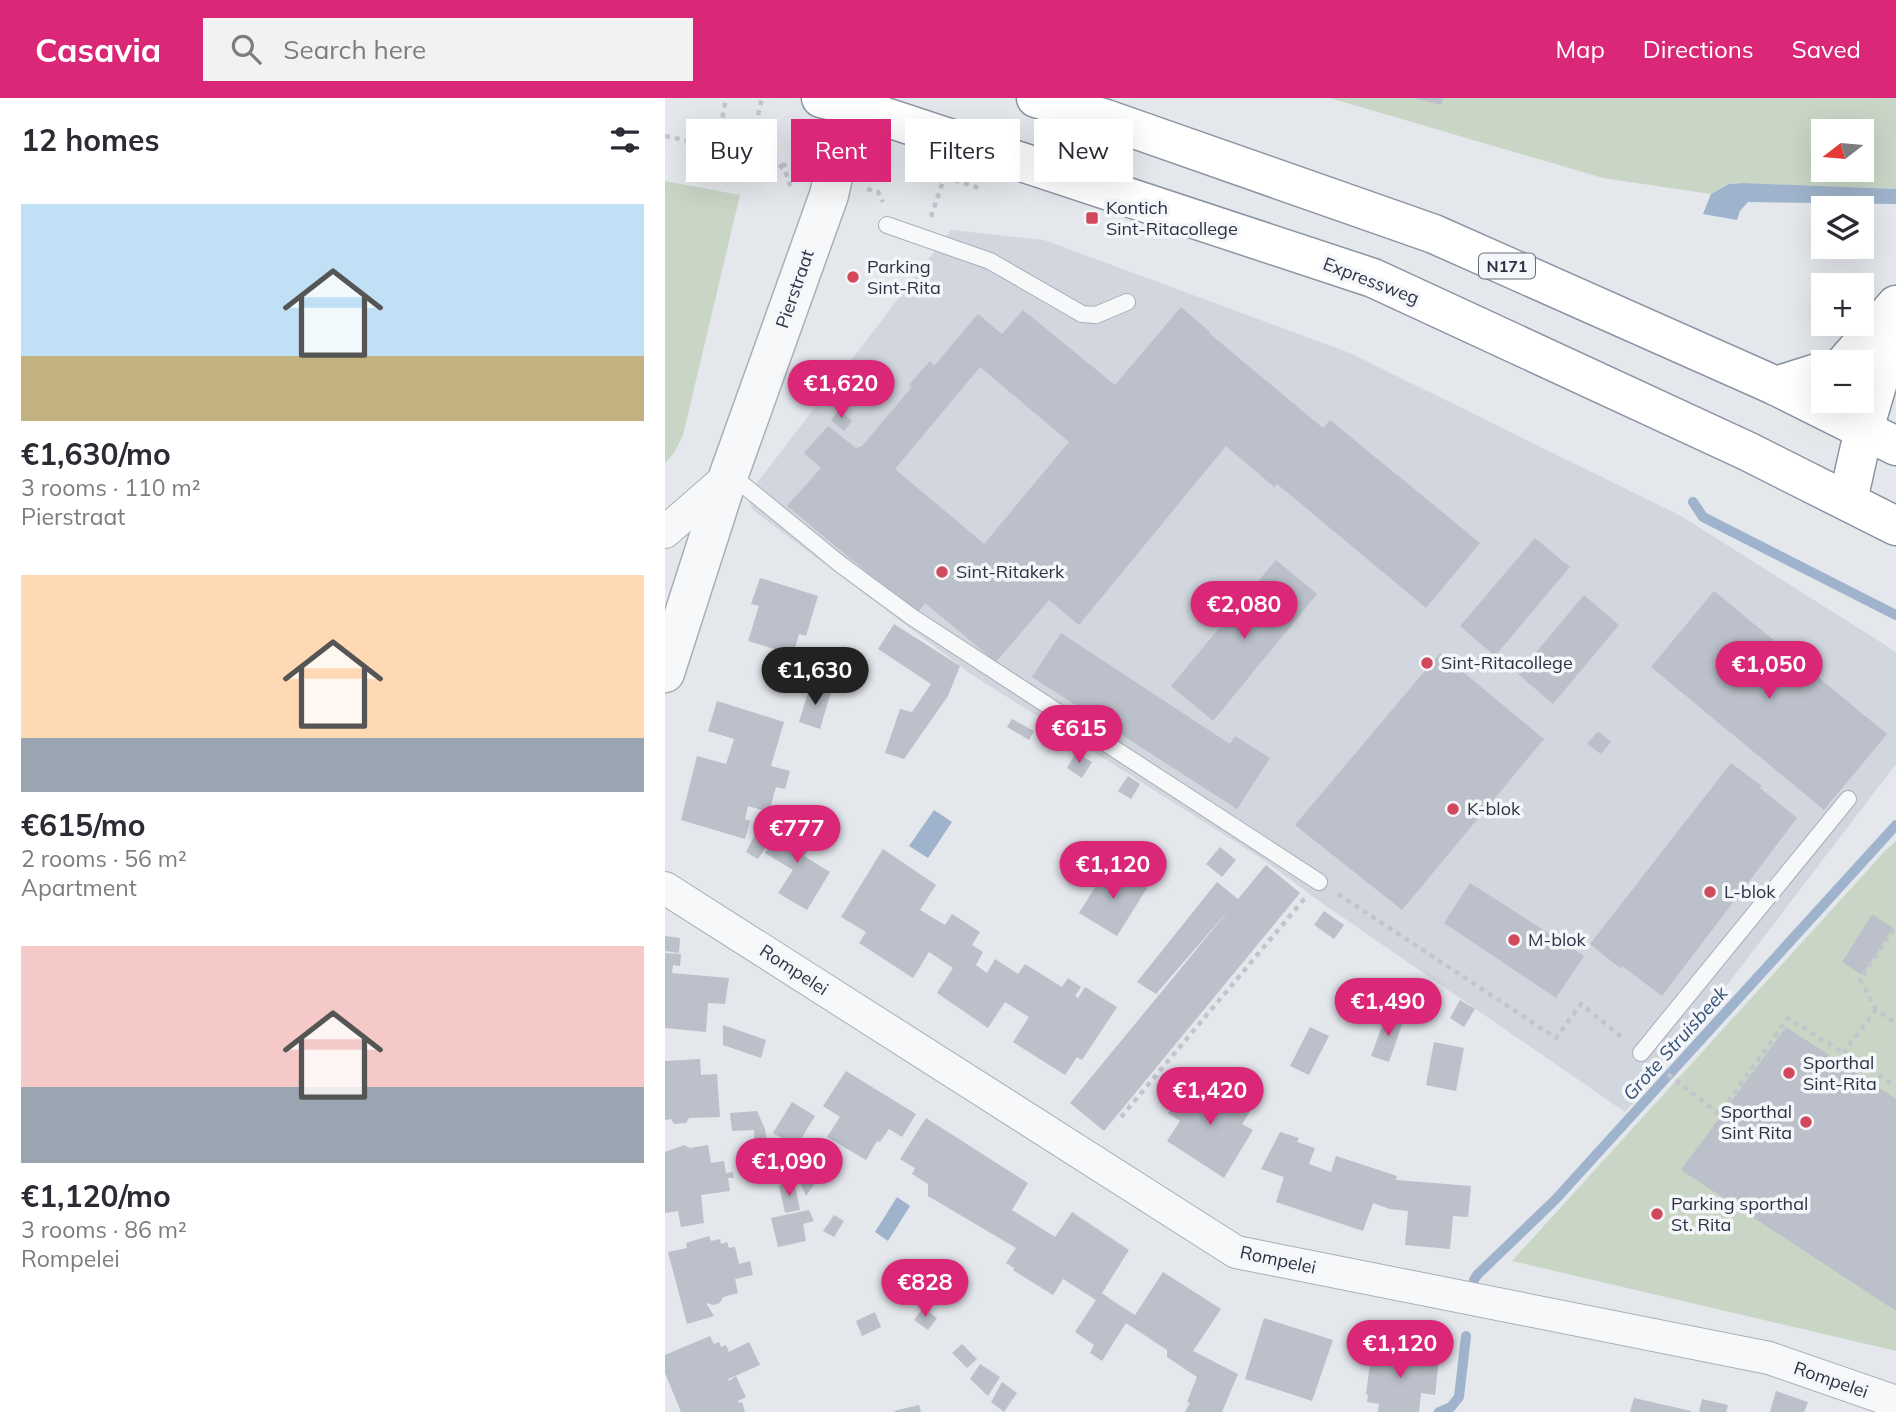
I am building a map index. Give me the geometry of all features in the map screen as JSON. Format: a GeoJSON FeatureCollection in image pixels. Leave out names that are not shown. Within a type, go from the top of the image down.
{"type":"FeatureCollection","features":[{"type":"Feature","properties":{"kind":"highway","name":"N171"},"geometry":{"type":"LineString","coordinates":[[1036,98],[1119,123],[1434,234],[1776,386],[1880,438]]}},
{"type":"Feature","properties":{"kind":"highway","name":"Expressweg"},"geometry":{"type":"LineString","coordinates":[[839,100],[1373,278],[1747,451],[1896,526]]}},
{"type":"Feature","properties":{"kind":"highway"},"geometry":{"type":"LineString","coordinates":[[1856,350],[1896,304]]}},
{"type":"Feature","properties":{"kind":"highway"},"geometry":{"type":"LineString","coordinates":[[1849,500],[1880,438],[1880,375],[1896,344]]}},
{"type":"Feature","properties":{"kind":"highway"},"geometry":{"type":"LineString","coordinates":[[1776,386],[1811,375]]}},
{"type":"Feature","properties":{"kind":"street","name":"Pierstraat"},"geometry":{"type":"LineString","coordinates":[[665,673],[729,476],[829,195],[839,100]]}},
{"type":"Feature","properties":{"kind":"street","name":"Pierstraat"},"geometry":{"type":"LineString","coordinates":[[665,532],[729,476]]}},
{"type":"Feature","properties":{"kind":"street","name":"Rompelei"},"geometry":{"type":"LineString","coordinates":[[665,888],[1236,1252],[1769,1358],[1896,1402]]}},
{"type":"Feature","properties":{"kind":"lane"},"geometry":{"type":"LineString","coordinates":[[887,225],[990,261],[1082,314],[1096,315],[1127,302]]}},
{"type":"Feature","properties":{"kind":"lane"},"geometry":{"type":"LineString","coordinates":[[729,476],[912,617],[1319,882]]}},
{"type":"Feature","properties":{"kind":"lane"},"geometry":{"type":"LineString","coordinates":[[1641,1053],[1848,799]]}},
{"type":"Feature","properties":{"kind":"path"},"geometry":{"type":"LineString","coordinates":[[722,119],[726,98]]}},
{"type":"Feature","properties":{"kind":"path"},"geometry":{"type":"LineString","coordinates":[[757,119],[762,98]]}},
{"type":"Feature","properties":{"kind":"path"},"geometry":{"type":"LineString","coordinates":[[665,136],[686,140]]}},
{"type":"Feature","properties":{"kind":"path"},"geometry":{"type":"LineString","coordinates":[[1121,1117],[1319,882],[1556,1038],[1581,1004],[1719,1114],[1788,1018],[1896,1086]]}},
{"type":"Feature","properties":{"kind":"path"},"geometry":{"type":"LineString","coordinates":[[1896,925],[1860,979],[1876,1010],[1896,1023]]}},
{"type":"Feature","properties":{"kind":"path"},"geometry":{"type":"LineString","coordinates":[[1843,1053],[1876,1010]]}},
{"type":"Feature","properties":{"kind":"shaded area","name":"Sint-Ritacollege"},"geometry":{"type":"Polygon","coordinates":[[[951,230],[1044,240],[1350,353],[1681,516],[1896,652],[1896,764],[1662,1070],[1625,1112],[1319,901],[1267,862],[971,674],[753,510],[747,496],[951,230]]]}},
{"type":"Feature","properties":{"kind":"green space"},"geometry":{"type":"Polygon","coordinates":[[[1330,98],[1896,98],[1896,189],[1744,183],[1729,184],[1711,194],[1603,178],[1330,98]]]}},
{"type":"Feature","properties":{"kind":"green space"},"geometry":{"type":"Polygon","coordinates":[[[665,181],[740,195],[683,435],[674,453],[665,463],[665,181]]]}},
{"type":"Feature","properties":{"kind":"green space","name":"Sporthal Sint-Rita"},"geometry":{"type":"Polygon","coordinates":[[[1896,841],[1896,1351],[1512,1261],[1886,850],[1896,841]]]}},
{"type":"Feature","properties":{"kind":"water"},"geometry":{"type":"Polygon","coordinates":[[[1729,184],[1896,189],[1896,204],[1874,204],[1874,196],[1811,196],[1811,203],[1748,202],[1740,211],[1737,220],[1703,214],[1711,194],[1729,184]]]}},
{"type":"Feature","properties":{"kind":"water"},"geometry":{"type":"Polygon","coordinates":[[[934,810],[952,822],[928,858],[909,846],[934,810]]]}},
{"type":"Feature","properties":{"kind":"water"},"geometry":{"type":"Polygon","coordinates":[[[897,1197],[910,1206],[888,1241],[875,1232],[897,1197]]]}},
{"type":"Feature","properties":{"kind":"building"},"geometry":{"type":"Polygon","coordinates":[[[1414,98],[1443,98],[1441,105],[1414,98]]]}},
{"type":"Feature","properties":{"kind":"building"},"geometry":{"type":"Polygon","coordinates":[[[1181,307],[1323,428],[1330,420],[1480,543],[1426,608],[1277,484],[1274,487],[1226,446],[1079,625],[1049,600],[996,662],[925,603],[917,614],[787,506],[821,468],[804,453],[828,426],[856,448],[862,446],[912,387],[909,385],[930,361],[934,366],[978,314],[1002,334],[1023,310],[1115,385],[1181,307]],[[980,367],[895,469],[984,544],[1069,442],[980,367]]]}},
{"type":"Feature","properties":{"kind":"building"},"geometry":{"type":"Polygon","coordinates":[[[839,410],[852,421],[844,431],[831,420],[839,410]]]}},
{"type":"Feature","properties":{"kind":"building"},"geometry":{"type":"Polygon","coordinates":[[[1535,538],[1570,567],[1495,656],[1460,626],[1535,538]]]}},
{"type":"Feature","properties":{"kind":"building"},"geometry":{"type":"Polygon","coordinates":[[[1276,560],[1317,594],[1213,721],[1171,686],[1276,560]]]}},
{"type":"Feature","properties":{"kind":"building"},"geometry":{"type":"Polygon","coordinates":[[[760,578],[818,596],[806,636],[799,634],[793,655],[748,641],[759,606],[751,604],[760,578]]]}},
{"type":"Feature","properties":{"kind":"building"},"geometry":{"type":"Polygon","coordinates":[[[1714,591],[1887,734],[1824,810],[1651,667],[1714,591]]]}},
{"type":"Feature","properties":{"kind":"building"},"geometry":{"type":"Polygon","coordinates":[[[1584,595],[1619,625],[1553,704],[1518,674],[1584,595]]]}},
{"type":"Feature","properties":{"kind":"building"},"geometry":{"type":"Polygon","coordinates":[[[894,624],[960,666],[948,696],[904,759],[885,753],[900,709],[912,712],[931,684],[878,649],[894,624]]]}},
{"type":"Feature","properties":{"kind":"building"},"geometry":{"type":"Polygon","coordinates":[[[1061,633],[1230,744],[1235,736],[1270,758],[1237,809],[1032,677],[1061,633]]]}},
{"type":"Feature","properties":{"kind":"building"},"geometry":{"type":"Polygon","coordinates":[[[1440,653],[1544,739],[1402,910],[1295,825],[1440,653]]]}},
{"type":"Feature","properties":{"kind":"building"},"geometry":{"type":"Polygon","coordinates":[[[829,670],[845,675],[841,690],[825,686],[829,670]]]}},
{"type":"Feature","properties":{"kind":"building"},"geometry":{"type":"Polygon","coordinates":[[[810,686],[831,692],[820,729],[799,722],[810,686]]]}},
{"type":"Feature","properties":{"kind":"building"},"geometry":{"type":"Polygon","coordinates":[[[717,701],[784,722],[771,766],[790,771],[785,789],[776,787],[769,812],[748,806],[745,819],[750,821],[745,839],[681,820],[697,756],[726,764],[734,739],[708,731],[717,701]]]}},
{"type":"Feature","properties":{"kind":"building"},"geometry":{"type":"Polygon","coordinates":[[[1012,719],[1034,731],[1029,740],[1007,727],[1012,719]]]}},
{"type":"Feature","properties":{"kind":"building"},"geometry":{"type":"Polygon","coordinates":[[[1598,731],[1611,742],[1601,754],[1587,744],[1598,731]]]}},
{"type":"Feature","properties":{"kind":"building"},"geometry":{"type":"Polygon","coordinates":[[[1076,753],[1092,762],[1082,778],[1067,768],[1076,753]]]}},
{"type":"Feature","properties":{"kind":"building"},"geometry":{"type":"Polygon","coordinates":[[[1731,763],[1762,786],[1760,788],[1797,818],[1662,996],[1622,966],[1621,969],[1590,944],[1731,763]]]}},
{"type":"Feature","properties":{"kind":"building"},"geometry":{"type":"Polygon","coordinates":[[[1128,776],[1140,784],[1131,799],[1118,791],[1128,776]]]}},
{"type":"Feature","properties":{"kind":"building"},"geometry":{"type":"Polygon","coordinates":[[[788,818],[806,824],[798,836],[812,844],[804,856],[830,872],[807,910],[778,893],[793,870],[765,853],[788,818]]]}},
{"type":"Feature","properties":{"kind":"building"},"geometry":{"type":"Polygon","coordinates":[[[758,829],[772,838],[758,859],[746,852],[758,829]]]}},
{"type":"Feature","properties":{"kind":"building"},"geometry":{"type":"Polygon","coordinates":[[[1220,847],[1236,860],[1222,877],[1206,864],[1220,847]]]}},
{"type":"Feature","properties":{"kind":"building"},"geometry":{"type":"Polygon","coordinates":[[[883,849],[936,885],[920,910],[945,925],[952,914],[980,932],[972,945],[983,952],[976,965],[987,973],[995,959],[1018,974],[1025,964],[1062,987],[1068,978],[1081,987],[1075,996],[1078,998],[1085,987],[1117,1007],[1082,1060],[1077,1057],[1065,1075],[1013,1042],[1029,1017],[1005,1002],[988,1028],[937,993],[953,968],[929,952],[913,978],[859,943],[866,932],[841,917],[883,849]]]}},
{"type":"Feature","properties":{"kind":"building"},"geometry":{"type":"Polygon","coordinates":[[[1109,865],[1147,888],[1117,936],[1079,913],[1109,865]]]}},
{"type":"Feature","properties":{"kind":"building"},"geometry":{"type":"Polygon","coordinates":[[[1266,865],[1300,893],[1104,1131],[1070,1103],[1233,905],[1156,994],[1137,982],[1217,882],[1238,899],[1266,865]]]}},
{"type":"Feature","properties":{"kind":"building","name":"M-blok"},"geometry":{"type":"Polygon","coordinates":[[[1470,883],[1584,956],[1556,998],[1444,923],[1470,883]]]}},
{"type":"Feature","properties":{"kind":"building"},"geometry":{"type":"Polygon","coordinates":[[[1324,911],[1344,925],[1334,939],[1314,925],[1324,911]]]}},
{"type":"Feature","properties":{"kind":"building"},"geometry":{"type":"Polygon","coordinates":[[[1872,914],[1893,928],[1862,975],[1842,962],[1872,914]]]}},
{"type":"Feature","properties":{"kind":"building"},"geometry":{"type":"Polygon","coordinates":[[[665,936],[680,938],[679,953],[665,951],[665,936]]]}},
{"type":"Feature","properties":{"kind":"building"},"geometry":{"type":"Polygon","coordinates":[[[665,953],[681,954],[680,966],[673,965],[672,973],[729,978],[725,1004],[708,1003],[706,1032],[665,1028],[665,953]]]}},
{"type":"Feature","properties":{"kind":"building"},"geometry":{"type":"Polygon","coordinates":[[[1460,1000],[1475,1009],[1464,1027],[1450,1018],[1460,1000]]]}},
{"type":"Feature","properties":{"kind":"building"},"geometry":{"type":"Polygon","coordinates":[[[1387,1013],[1404,1019],[1389,1062],[1371,1056],[1387,1013]]]}},
{"type":"Feature","properties":{"kind":"building"},"geometry":{"type":"Polygon","coordinates":[[[723,1025],[766,1040],[761,1058],[723,1045],[723,1025]]]}},
{"type":"Feature","properties":{"kind":"building"},"geometry":{"type":"Polygon","coordinates":[[[1310,1027],[1329,1036],[1309,1075],[1290,1066],[1310,1027]]]}},
{"type":"Feature","properties":{"kind":"building","name":"Sporthal Sint Rita"},"geometry":{"type":"Polygon","coordinates":[[[1786,1027],[1896,1099],[1896,1311],[1681,1170],[1786,1027]]]}},
{"type":"Feature","properties":{"kind":"building"},"geometry":{"type":"Polygon","coordinates":[[[1434,1042],[1464,1048],[1456,1091],[1426,1085],[1434,1042]]]}},
{"type":"Feature","properties":{"kind":"building"},"geometry":{"type":"Polygon","coordinates":[[[700,1059],[701,1075],[717,1074],[720,1117],[689,1118],[686,1123],[674,1124],[671,1119],[665,1120],[665,1061],[700,1059]]]}},
{"type":"Feature","properties":{"kind":"building"},"geometry":{"type":"Polygon","coordinates":[[[846,1071],[916,1114],[902,1137],[889,1129],[880,1142],[877,1141],[866,1160],[827,1137],[840,1117],[823,1106],[846,1071]]]}},
{"type":"Feature","properties":{"kind":"building"},"geometry":{"type":"Polygon","coordinates":[[[1198,1079],[1251,1110],[1242,1124],[1253,1130],[1224,1178],[1167,1141],[1180,1121],[1168,1113],[1198,1079]]]}},
{"type":"Feature","properties":{"kind":"building"},"geometry":{"type":"Polygon","coordinates":[[[792,1102],[815,1116],[796,1147],[773,1133],[792,1102]]]}},
{"type":"Feature","properties":{"kind":"building"},"geometry":{"type":"Polygon","coordinates":[[[757,1111],[765,1129],[768,1147],[755,1148],[754,1130],[732,1131],[730,1113],[757,1111]]]}},
{"type":"Feature","properties":{"kind":"building"},"geometry":{"type":"Polygon","coordinates":[[[926,1118],[1028,1183],[1012,1210],[1055,1237],[1072,1212],[1129,1250],[1102,1293],[1116,1303],[1135,1315],[1163,1272],[1221,1309],[1193,1351],[1238,1374],[1222,1412],[1185,1412],[1197,1377],[1167,1357],[1167,1350],[1126,1323],[1102,1361],[1090,1353],[1094,1345],[1075,1332],[1096,1300],[1063,1279],[1053,1295],[1006,1263],[1016,1248],[928,1196],[928,1184],[912,1174],[915,1168],[900,1159],[926,1118]]]}},
{"type":"Feature","properties":{"kind":"building"},"geometry":{"type":"Polygon","coordinates":[[[1280,1132],[1299,1138],[1297,1142],[1315,1148],[1309,1164],[1331,1172],[1336,1156],[1397,1176],[1396,1180],[1471,1186],[1468,1217],[1453,1216],[1450,1249],[1405,1245],[1408,1211],[1373,1203],[1363,1231],[1276,1202],[1284,1177],[1261,1169],[1280,1132]]]}},
{"type":"Feature","properties":{"kind":"building"},"geometry":{"type":"Polygon","coordinates":[[[684,1145],[690,1148],[708,1145],[711,1163],[724,1161],[726,1173],[733,1172],[734,1178],[728,1178],[730,1191],[701,1195],[704,1223],[681,1227],[678,1211],[665,1213],[665,1152],[684,1145]]]}},
{"type":"Feature","properties":{"kind":"building"},"geometry":{"type":"Polygon","coordinates":[[[795,1155],[822,1173],[806,1196],[799,1180],[801,1175],[790,1163],[795,1155]]]}},
{"type":"Feature","properties":{"kind":"building"},"geometry":{"type":"Polygon","coordinates":[[[794,1182],[800,1210],[785,1213],[779,1185],[794,1182]]]}},
{"type":"Feature","properties":{"kind":"building"},"geometry":{"type":"Polygon","coordinates":[[[809,1210],[814,1221],[803,1224],[806,1241],[778,1247],[771,1218],[809,1210]]]}},
{"type":"Feature","properties":{"kind":"building"},"geometry":{"type":"Polygon","coordinates":[[[834,1215],[844,1221],[834,1237],[823,1231],[834,1215]]]}},
{"type":"Feature","properties":{"kind":"building"},"geometry":{"type":"Polygon","coordinates":[[[709,1236],[711,1241],[720,1239],[721,1244],[727,1242],[729,1248],[735,1247],[739,1264],[750,1261],[753,1275],[735,1279],[738,1293],[723,1297],[720,1303],[706,1303],[714,1316],[687,1324],[668,1252],[687,1248],[686,1243],[709,1236]]]}},
{"type":"Feature","properties":{"kind":"building"},"geometry":{"type":"Polygon","coordinates":[[[905,1282],[917,1290],[909,1304],[895,1296],[905,1282]]]}},
{"type":"Feature","properties":{"kind":"building"},"geometry":{"type":"Polygon","coordinates":[[[923,1308],[937,1318],[928,1330],[914,1320],[923,1308]]]}},
{"type":"Feature","properties":{"kind":"building"},"geometry":{"type":"Polygon","coordinates":[[[875,1312],[881,1327],[862,1336],[856,1321],[875,1312]]]}},
{"type":"Feature","properties":{"kind":"building"},"geometry":{"type":"Polygon","coordinates":[[[1264,1318],[1333,1340],[1312,1401],[1245,1379],[1264,1318]]]}},
{"type":"Feature","properties":{"kind":"building"},"geometry":{"type":"Polygon","coordinates":[[[710,1336],[714,1344],[719,1342],[721,1347],[726,1345],[729,1352],[749,1342],[760,1365],[728,1379],[729,1381],[736,1376],[746,1397],[738,1401],[742,1402],[745,1412],[681,1412],[665,1373],[665,1355],[710,1336]]]}},
{"type":"Feature","properties":{"kind":"building"},"geometry":{"type":"Polygon","coordinates":[[[962,1344],[977,1359],[967,1368],[952,1353],[962,1344]]]}},
{"type":"Feature","properties":{"kind":"building"},"geometry":{"type":"Polygon","coordinates":[[[1372,1349],[1439,1358],[1435,1395],[1421,1393],[1419,1412],[1378,1412],[1379,1404],[1367,1402],[1372,1349]]]}},
{"type":"Feature","properties":{"kind":"building"},"geometry":{"type":"Polygon","coordinates":[[[980,1364],[1000,1377],[988,1396],[970,1379],[980,1364]]]}},
{"type":"Feature","properties":{"kind":"building"},"geometry":{"type":"Polygon","coordinates":[[[1002,1382],[1017,1393],[1004,1412],[991,1402],[1002,1382]]]}},
{"type":"Feature","properties":{"kind":"building"},"geometry":{"type":"Polygon","coordinates":[[[1776,1391],[1808,1402],[1804,1412],[1770,1412],[1776,1391]]]}},
{"type":"Feature","properties":{"kind":"building"},"geometry":{"type":"Polygon","coordinates":[[[1634,1398],[1691,1411],[1691,1412],[1630,1412],[1634,1398]]]}},
{"type":"Feature","properties":{"kind":"building"},"geometry":{"type":"Polygon","coordinates":[[[1702,1399],[1728,1405],[1726,1412],[1699,1412],[1702,1399]]]}},
{"type":"Feature","properties":{"kind":"building"},"geometry":{"type":"Polygon","coordinates":[[[919,1405],[921,1412],[894,1411],[919,1405]]]}},
{"type":"Feature","properties":{"kind":"waterway","name":"Grote Struisbeek"},"geometry":{"type":"LineString","coordinates":[[1693,502],[1703,517],[1896,615]]}},
{"type":"Feature","properties":{"kind":"waterway","name":"Grote Struisbeek"},"geometry":{"type":"LineString","coordinates":[[1474,1280],[1555,1200],[1896,825]]}},
{"type":"Feature","properties":{"kind":"waterway","name":"Grote Struisbeek"},"geometry":{"type":"LineString","coordinates":[[1439,1412],[1451,1407],[1459,1397],[1466,1336]]}},
{"type":"Feature","properties":{"kind":"place","name":"Kontich Sint-Ritacollege"},"geometry":{"type":"Point","coordinates":[1092,218]}},
{"type":"Feature","properties":{"kind":"place","name":"Parking Sint-Rita"},"geometry":{"type":"Point","coordinates":[853,277]}},
{"type":"Feature","properties":{"kind":"place","name":"Sint-Ritakerk"},"geometry":{"type":"Point","coordinates":[942,572]}},
{"type":"Feature","properties":{"kind":"place","name":"Sint-Ritacollege"},"geometry":{"type":"Point","coordinates":[1427,663]}},
{"type":"Feature","properties":{"kind":"place","name":"K-blok"},"geometry":{"type":"Point","coordinates":[1453,809]}},
{"type":"Feature","properties":{"kind":"place","name":"L-blok"},"geometry":{"type":"Point","coordinates":[1710,892]}},
{"type":"Feature","properties":{"kind":"place","name":"M-blok"},"geometry":{"type":"Point","coordinates":[1514,940]}},
{"type":"Feature","properties":{"kind":"place","name":"Sporthal Sint-Rita"},"geometry":{"type":"Point","coordinates":[1789,1073]}},
{"type":"Feature","properties":{"kind":"place","name":"Sporthal Sint Rita"},"geometry":{"type":"Point","coordinates":[1806,1122]}},
{"type":"Feature","properties":{"kind":"place","name":"Parking sporthal St. Rita"},"geometry":{"type":"Point","coordinates":[1657,1214]}}]}
